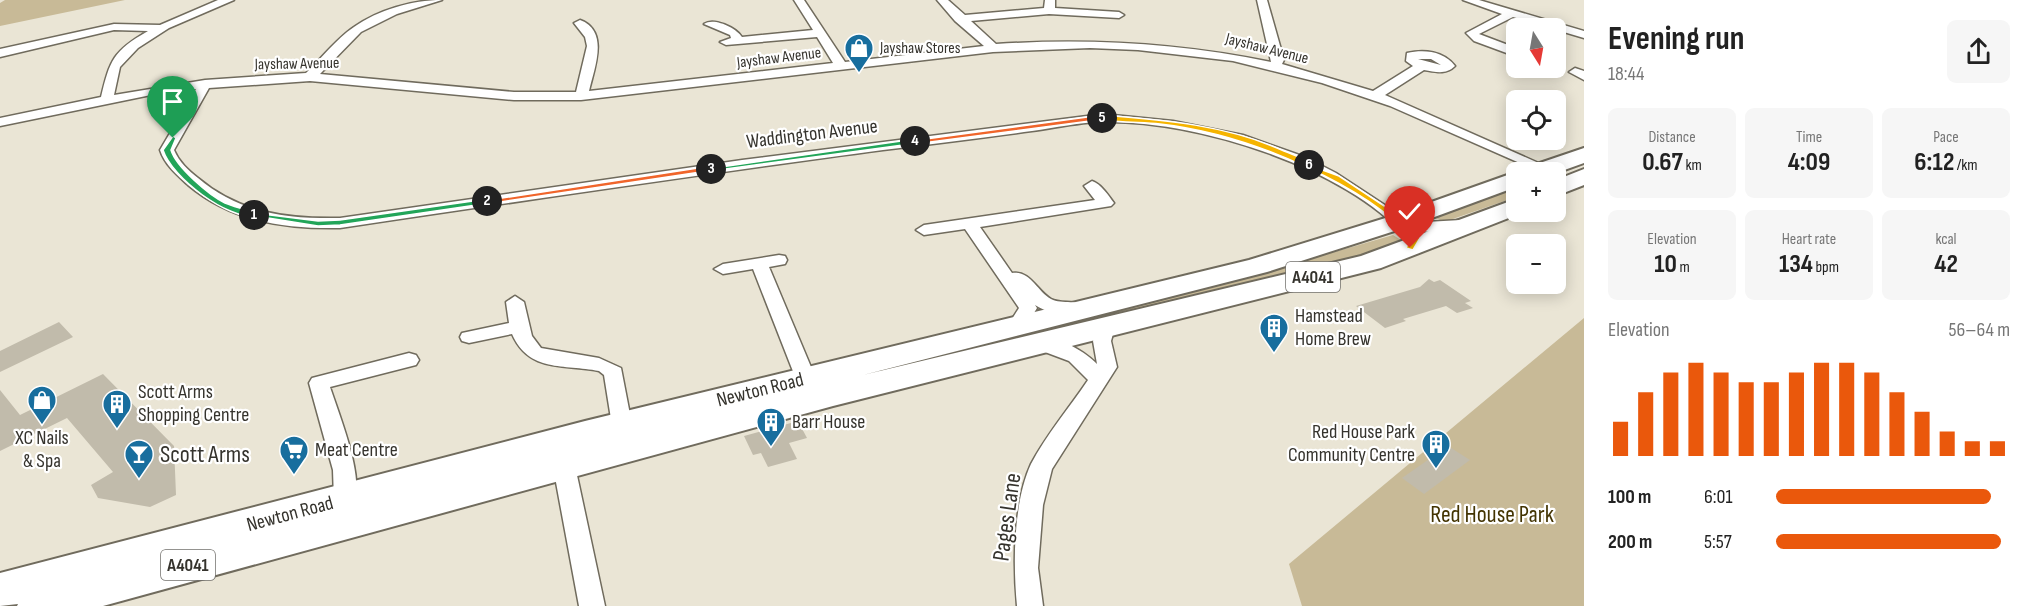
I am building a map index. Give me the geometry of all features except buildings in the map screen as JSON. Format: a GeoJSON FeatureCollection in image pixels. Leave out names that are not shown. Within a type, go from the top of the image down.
{"type":"FeatureCollection","features":[{"type":"Feature","properties":{"kind":"highway"},"geometry":{"type":"LineString","coordinates":[[1566,165],[1584,155]]}},
{"type":"Feature","properties":{"kind":"highway"},"geometry":{"type":"LineString","coordinates":[[1566,176],[1584,176]]}},
{"type":"Feature","properties":{"kind":"highway","name":"Newton Road"},"geometry":{"type":"LineString","coordinates":[[37,606],[833,394],[1044,344],[1097,320],[1257,266],[1401,221],[1506,183]]}},
{"type":"Feature","properties":{"kind":"highway","name":"Newton Road"},"geometry":{"type":"LineString","coordinates":[[0,591],[622,425],[1016,327],[1097,320],[1295,283],[1410,248],[1506,210]]}},
{"type":"Feature","properties":{"kind":"street"},"geometry":{"type":"LineString","coordinates":[[107,98],[115,64],[125,52],[163,28],[203,8],[229,0]]}},
{"type":"Feature","properties":{"kind":"street"},"geometry":{"type":"LineString","coordinates":[[310,77],[357,30],[393,12],[437,0]]}},
{"type":"Feature","properties":{"kind":"street"},"geometry":{"type":"LineString","coordinates":[[799,0],[842,67]]}},
{"type":"Feature","properties":{"kind":"street"},"geometry":{"type":"LineString","coordinates":[[942,0],[958,19],[993,48]]}},
{"type":"Feature","properties":{"kind":"street"},"geometry":{"type":"LineString","coordinates":[[958,19],[1049,6],[1123,29],[1117,0]]}},
{"type":"Feature","properties":{"kind":"street"},"geometry":{"type":"LineString","coordinates":[[1262,0],[1278,60],[1275,66]]}},
{"type":"Feature","properties":{"kind":"street"},"geometry":{"type":"LineString","coordinates":[[1468,0],[1584,35]]}},
{"type":"Feature","properties":{"kind":"street"},"geometry":{"type":"LineString","coordinates":[[1506,49],[1478,39],[1472,33],[1512,13]]}},
{"type":"Feature","properties":{"kind":"street"},"geometry":{"type":"LineString","coordinates":[[580,22],[591,36],[593,46],[582,96]]}},
{"type":"Feature","properties":{"kind":"street"},"geometry":{"type":"LineString","coordinates":[[710,24],[733,39],[819,33]]}},
{"type":"Feature","properties":{"kind":"street"},"geometry":{"type":"LineString","coordinates":[[0,53],[114,27],[163,28]]}},
{"type":"Feature","properties":{"kind":"street","name":"Jayshaw Avenue"},"geometry":{"type":"LineString","coordinates":[[0,122],[107,98],[205,84],[310,77],[375,81],[514,96],[582,96],[1049,43],[1123,29],[1207,52],[1275,66],[1374,96],[1513,162]]}},
{"type":"Feature","properties":{"kind":"street"},"geometry":{"type":"LineString","coordinates":[[1374,96],[1422,66]]}},
{"type":"Feature","properties":{"kind":"street","name":"Waddington Avenue"},"geometry":{"type":"LineString","coordinates":[[205,84],[167,150],[170,159],[203,192],[221,204],[249,214],[288,221],[340,223],[742,164],[1103,118],[1160,122],[1215,130],[1269,147],[1336,177],[1401,221],[1426,227],[1473,224]]}},
{"type":"Feature","properties":{"kind":"street"},"geometry":{"type":"LineString","coordinates":[[924,230],[1106,204],[1092,186]]}},
{"type":"Feature","properties":{"kind":"street"},"geometry":{"type":"LineString","coordinates":[[1401,221],[1415,238],[1410,248]]}},
{"type":"Feature","properties":{"kind":"street"},"geometry":{"type":"LineString","coordinates":[[970,224],[1028,308],[1016,327]]}},
{"type":"Feature","properties":{"kind":"street"},"geometry":{"type":"LineString","coordinates":[[723,269],[779,260]]}},
{"type":"Feature","properties":{"kind":"street"},"geometry":{"type":"LineString","coordinates":[[759,264],[806,379]]}},
{"type":"Feature","properties":{"kind":"street"},"geometry":{"type":"LineString","coordinates":[[1005,274],[1023,280],[1038,299],[1047,305],[1097,320]]}},
{"type":"Feature","properties":{"kind":"street"},"geometry":{"type":"LineString","coordinates":[[515,302],[522,339],[533,352],[545,357],[603,365],[611,369],[614,373],[622,425]]}},
{"type":"Feature","properties":{"kind":"street","name":"Pages Lane"},"geometry":{"type":"LineString","coordinates":[[1030,606],[1026,568],[1032,505],[1041,467],[1107,368],[1097,320]]}},
{"type":"Feature","properties":{"kind":"street"},"geometry":{"type":"LineString","coordinates":[[470,337],[519,327]]}},
{"type":"Feature","properties":{"kind":"street"},"geometry":{"type":"LineString","coordinates":[[1044,344],[1065,350],[1086,362],[1099,380]]}},
{"type":"Feature","properties":{"kind":"street"},"geometry":{"type":"LineString","coordinates":[[345,499],[344,470],[320,383],[409,360]]}},
{"type":"Feature","properties":{"kind":"street"},"geometry":{"type":"LineString","coordinates":[[564,466],[592,606]]}},
{"type":"Feature","properties":{"kind":"green space"},"geometry":{"type":"Polygon","coordinates":[[[5,0],[125,0],[0,26],[0,3],[5,0]]]}},
{"type":"Feature","properties":{"kind":"green space"},"geometry":{"type":"Polygon","coordinates":[[[1506,190],[1506,200],[1444,222],[1432,216],[1506,190]]]}},
{"type":"Feature","properties":{"kind":"green space"},"geometry":{"type":"Polygon","coordinates":[[[1393,235],[1401,240],[1360,257],[762,404],[919,358],[1236,278],[1393,235]]]}},
{"type":"Feature","properties":{"kind":"green space","name":"Red House Park"},"geometry":{"type":"Polygon","coordinates":[[[1584,318],[1584,606],[1302,606],[1289,564],[1584,318]]]}},
{"type":"Feature","properties":{"kind":"place","name":"Jayshaw Stores"},"geometry":{"type":"Point","coordinates":[859,74]}},
{"type":"Feature","properties":{"kind":"place","name":"Hamstead Home Brew"},"geometry":{"type":"Point","coordinates":[1274,354]}},
{"type":"Feature","properties":{"kind":"place","name":"XC Nails & Spa"},"geometry":{"type":"Point","coordinates":[42,426]}},
{"type":"Feature","properties":{"kind":"place","name":"Scott Arms Shopping Centre"},"geometry":{"type":"Point","coordinates":[117,430]}},
{"type":"Feature","properties":{"kind":"place","name":"Barr House"},"geometry":{"type":"Point","coordinates":[771,448]}},
{"type":"Feature","properties":{"kind":"place","name":"Red House Park Community Centre"},"geometry":{"type":"Point","coordinates":[1436,470]}},
{"type":"Feature","properties":{"kind":"place","name":"Meat Centre"},"geometry":{"type":"Point","coordinates":[294,476]}},
{"type":"Feature","properties":{"kind":"place","name":"Scott Arms"},"geometry":{"type":"Point","coordinates":[139,480]}},
{"type":"Feature","properties":{"kind":"route"},"geometry":{"type":"LineString","coordinates":[[173,138],[167,150],[170,159],[203,192],[221,204],[249,214],[318,224],[340,223],[742,164],[1044,123],[1103,118],[1160,122],[1215,130],[1269,147],[1336,177],[1401,221],[1415,238],[1410,248]]}}]}
